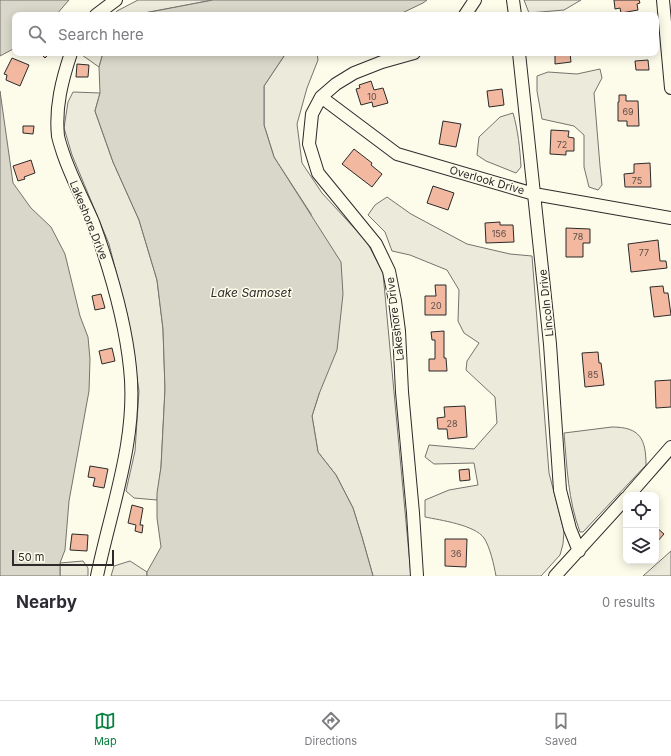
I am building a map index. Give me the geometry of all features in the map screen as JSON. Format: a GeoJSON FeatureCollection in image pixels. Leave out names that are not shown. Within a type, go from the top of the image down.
{"type":"FeatureCollection","features":[{"type":"Feature","properties":{"kind":"street"},"geometry":{"type":"LineString","coordinates":[[100,12],[116,0]]}},
{"type":"Feature","properties":{"kind":"street"},"geometry":{"type":"LineString","coordinates":[[467,12],[475,0]]}},
{"type":"Feature","properties":{"kind":"street"},"geometry":{"type":"LineString","coordinates":[[513,0],[515,12]]}},
{"type":"Feature","properties":{"kind":"street"},"geometry":{"type":"LineString","coordinates":[[663,0],[671,88]]}},
{"type":"Feature","properties":{"kind":"street","name":"Lakeshore Drive"},"geometry":{"type":"LineString","coordinates":[[71,56],[63,77],[57,107],[58,137],[67,166],[92,221],[112,279],[126,338],[132,399],[130,429],[97,576]]}},
{"type":"Feature","properties":{"kind":"street","name":"Lakeshore Drive"},"geometry":{"type":"LineString","coordinates":[[403,56],[382,62],[354,73],[336,84],[321,97],[312,114],[309,144],[318,173],[376,244],[389,271],[399,331],[402,392],[410,468],[417,576]]}},
{"type":"Feature","properties":{"kind":"street","name":"Lincoln Drive"},"geometry":{"type":"LineString","coordinates":[[519,56],[550,344],[560,490],[570,529],[578,551]]}},
{"type":"Feature","properties":{"kind":"street","name":"Overlook Drive"},"geometry":{"type":"LineString","coordinates":[[321,97],[397,154],[534,194],[671,218]]}},
{"type":"Feature","properties":{"kind":"street"},"geometry":{"type":"LineString","coordinates":[[632,492],[671,447]]}},
{"type":"Feature","properties":{"kind":"street"},"geometry":{"type":"LineString","coordinates":[[555,576],[623,501]]}},
{"type":"Feature","properties":{"kind":"shaded area"},"geometry":{"type":"Polygon","coordinates":[[[138,0],[213,0],[150,12],[116,12],[138,0]]]}},
{"type":"Feature","properties":{"kind":"shaded area"},"geometry":{"type":"Polygon","coordinates":[[[524,0],[581,0],[564,10],[529,12],[524,0]]]}},
{"type":"Feature","properties":{"kind":"shaded area"},"geometry":{"type":"Polygon","coordinates":[[[83,56],[102,56],[99,67],[83,56]]]}},
{"type":"Feature","properties":{"kind":"shaded area"},"geometry":{"type":"Polygon","coordinates":[[[284,56],[317,56],[318,60],[307,88],[297,124],[302,163],[322,193],[367,242],[383,273],[411,576],[373,576],[353,508],[336,475],[318,452],[312,416],[319,394],[311,214],[274,157],[264,125],[264,86],[284,56]]]}},
{"type":"Feature","properties":{"kind":"shaded area"},"geometry":{"type":"Polygon","coordinates":[[[600,69],[602,78],[594,93],[602,185],[598,190],[589,187],[584,167],[584,135],[574,126],[542,119],[537,91],[537,76],[548,72],[577,74],[600,69]]]}},
{"type":"Feature","properties":{"kind":"shaded area"},"geometry":{"type":"Polygon","coordinates":[[[73,92],[100,93],[95,111],[113,162],[139,220],[157,280],[163,329],[165,389],[161,467],[157,500],[134,498],[126,491],[135,451],[139,391],[128,318],[109,244],[72,155],[64,128],[68,102],[73,92]]]}},
{"type":"Feature","properties":{"kind":"shaded area"},"geometry":{"type":"Polygon","coordinates":[[[513,113],[521,167],[516,173],[486,161],[477,155],[479,137],[500,117],[513,113]]]}},
{"type":"Feature","properties":{"kind":"shaded area"},"geometry":{"type":"Polygon","coordinates":[[[387,197],[411,214],[467,244],[510,254],[532,256],[549,473],[564,531],[560,555],[541,576],[496,576],[488,546],[484,538],[479,533],[465,526],[425,517],[425,500],[449,490],[478,485],[474,463],[434,464],[425,457],[429,445],[474,449],[497,423],[495,397],[466,370],[467,361],[479,343],[464,333],[458,321],[459,290],[447,270],[410,255],[392,251],[385,232],[368,215],[375,205],[387,197]]]}},
{"type":"Feature","properties":{"kind":"shaded area"},"geometry":{"type":"Polygon","coordinates":[[[612,427],[629,429],[640,436],[645,448],[646,465],[583,532],[580,532],[570,496],[564,433],[612,427]]]}},
{"type":"Feature","properties":{"kind":"shaded area"},"geometry":{"type":"Polygon","coordinates":[[[671,551],[671,576],[643,576],[656,564],[659,564],[659,562],[671,551]]]}},
{"type":"Feature","properties":{"kind":"shaded area"},"geometry":{"type":"Polygon","coordinates":[[[83,561],[88,568],[88,576],[60,576],[60,563],[83,561]]]}},
{"type":"Feature","properties":{"kind":"shaded area"},"geometry":{"type":"Polygon","coordinates":[[[130,561],[147,572],[147,576],[111,576],[114,566],[130,561]]]}},
{"type":"Feature","properties":{"kind":"water"},"geometry":{"type":"Polygon","coordinates":[[[0,0],[69,0],[59,12],[12,12],[12,50],[0,56],[0,0]]]}},
{"type":"Feature","properties":{"kind":"water"},"geometry":{"type":"Polygon","coordinates":[[[213,0],[427,0],[404,12],[150,12],[213,0]]]}},
{"type":"Feature","properties":{"kind":"water","name":"Lake Samoset"},"geometry":{"type":"Polygon","coordinates":[[[102,56],[284,56],[264,86],[264,125],[274,157],[341,262],[343,294],[337,350],[319,394],[312,416],[318,452],[336,475],[353,508],[373,576],[147,576],[147,572],[161,547],[157,518],[157,493],[161,467],[165,389],[163,329],[157,280],[139,220],[113,162],[95,111],[100,93],[99,67],[102,56]]]}},
{"type":"Feature","properties":{"kind":"water"},"geometry":{"type":"Polygon","coordinates":[[[0,91],[13,183],[31,208],[51,227],[65,254],[80,316],[88,337],[90,359],[89,391],[69,501],[65,550],[60,563],[60,576],[0,576],[0,91]]]}},
{"type":"Feature","properties":{"kind":"building"},"geometry":{"type":"Polygon","coordinates":[[[614,0],[639,0],[640,3],[637,4],[638,10],[621,12],[620,8],[615,9],[614,0]]]}},
{"type":"Feature","properties":{"kind":"building"},"geometry":{"type":"Polygon","coordinates":[[[555,56],[570,56],[571,62],[555,64],[555,56]]]}},
{"type":"Feature","properties":{"kind":"building"},"geometry":{"type":"Polygon","coordinates":[[[12,58],[29,65],[20,86],[6,80],[7,75],[4,74],[12,58]]]}},
{"type":"Feature","properties":{"kind":"building"},"geometry":{"type":"Polygon","coordinates":[[[648,60],[649,70],[636,70],[635,61],[648,60]]]}},
{"type":"Feature","properties":{"kind":"building"},"geometry":{"type":"Polygon","coordinates":[[[77,64],[89,65],[88,77],[76,77],[77,64]]]}},
{"type":"Feature","properties":{"kind":"building"},"geometry":{"type":"Polygon","coordinates":[[[371,81],[374,90],[383,88],[388,103],[373,107],[372,102],[361,105],[356,89],[360,88],[359,85],[371,81]]]}},
{"type":"Feature","properties":{"kind":"building"},"geometry":{"type":"Polygon","coordinates":[[[502,89],[504,105],[489,107],[487,91],[502,89]]]}},
{"type":"Feature","properties":{"kind":"building"},"geometry":{"type":"Polygon","coordinates":[[[619,95],[626,95],[626,101],[638,101],[639,126],[627,126],[627,121],[618,121],[619,95]]]}},
{"type":"Feature","properties":{"kind":"building"},"geometry":{"type":"Polygon","coordinates":[[[443,121],[461,124],[456,147],[439,144],[443,121]]]}},
{"type":"Feature","properties":{"kind":"building"},"geometry":{"type":"Polygon","coordinates":[[[23,126],[34,126],[33,134],[23,133],[23,126]]]}},
{"type":"Feature","properties":{"kind":"building"},"geometry":{"type":"Polygon","coordinates":[[[551,130],[569,131],[568,137],[574,138],[574,151],[566,151],[566,155],[550,154],[551,130]]]}},
{"type":"Feature","properties":{"kind":"building"},"geometry":{"type":"Polygon","coordinates":[[[354,149],[372,163],[371,165],[382,174],[372,187],[342,164],[354,149]]]}},
{"type":"Feature","properties":{"kind":"building"},"geometry":{"type":"Polygon","coordinates":[[[31,160],[35,173],[18,181],[13,166],[31,160]]]}},
{"type":"Feature","properties":{"kind":"building"},"geometry":{"type":"Polygon","coordinates":[[[650,163],[651,187],[625,187],[624,174],[634,173],[634,164],[650,163]]]}},
{"type":"Feature","properties":{"kind":"building"},"geometry":{"type":"Polygon","coordinates":[[[433,186],[454,193],[448,210],[427,203],[433,186]]]}},
{"type":"Feature","properties":{"kind":"building"},"geometry":{"type":"Polygon","coordinates":[[[500,222],[500,225],[513,225],[514,242],[486,243],[485,223],[500,222]]]}},
{"type":"Feature","properties":{"kind":"building"},"geometry":{"type":"Polygon","coordinates":[[[566,228],[590,229],[590,243],[583,243],[583,257],[566,257],[566,228]]]}},
{"type":"Feature","properties":{"kind":"building"},"geometry":{"type":"Polygon","coordinates":[[[658,240],[660,261],[666,261],[667,268],[631,272],[628,244],[658,240]]]}},
{"type":"Feature","properties":{"kind":"building"},"geometry":{"type":"Polygon","coordinates":[[[435,285],[446,285],[446,315],[425,315],[425,296],[436,296],[435,285]]]}},
{"type":"Feature","properties":{"kind":"building"},"geometry":{"type":"Polygon","coordinates":[[[663,286],[664,293],[668,293],[671,315],[654,317],[650,287],[663,286]]]}},
{"type":"Feature","properties":{"kind":"building"},"geometry":{"type":"Polygon","coordinates":[[[101,294],[105,308],[95,310],[92,296],[101,294]]]}},
{"type":"Feature","properties":{"kind":"building"},"geometry":{"type":"Polygon","coordinates":[[[444,331],[444,358],[446,358],[447,371],[429,371],[429,359],[435,359],[435,340],[432,340],[431,332],[444,331]]]}},
{"type":"Feature","properties":{"kind":"building"},"geometry":{"type":"Polygon","coordinates":[[[112,348],[115,361],[102,364],[99,351],[112,348]]]}},
{"type":"Feature","properties":{"kind":"building"},"geometry":{"type":"Polygon","coordinates":[[[598,352],[604,385],[585,387],[582,353],[598,352]]]}},
{"type":"Feature","properties":{"kind":"building"},"geometry":{"type":"Polygon","coordinates":[[[671,380],[671,407],[656,408],[655,381],[671,380]]]}},
{"type":"Feature","properties":{"kind":"building"},"geometry":{"type":"Polygon","coordinates":[[[465,406],[467,437],[448,439],[447,429],[438,429],[437,418],[445,417],[444,407],[465,406]]]}},
{"type":"Feature","properties":{"kind":"building"},"geometry":{"type":"Polygon","coordinates":[[[90,466],[108,469],[104,488],[93,486],[95,478],[88,477],[90,466]]]}},
{"type":"Feature","properties":{"kind":"building"},"geometry":{"type":"Polygon","coordinates":[[[469,469],[470,480],[460,481],[459,470],[469,469]]]}},
{"type":"Feature","properties":{"kind":"building"},"geometry":{"type":"Polygon","coordinates":[[[132,505],[143,508],[140,525],[143,525],[142,533],[135,531],[136,525],[128,523],[132,505]]]}},
{"type":"Feature","properties":{"kind":"building"},"geometry":{"type":"Polygon","coordinates":[[[659,530],[664,534],[659,540],[659,530]]]}},
{"type":"Feature","properties":{"kind":"building"},"geometry":{"type":"Polygon","coordinates":[[[72,534],[88,535],[87,551],[70,550],[72,534]]]}},
{"type":"Feature","properties":{"kind":"building"},"geometry":{"type":"Polygon","coordinates":[[[445,539],[467,539],[466,567],[445,566],[445,539]]]}}]}
